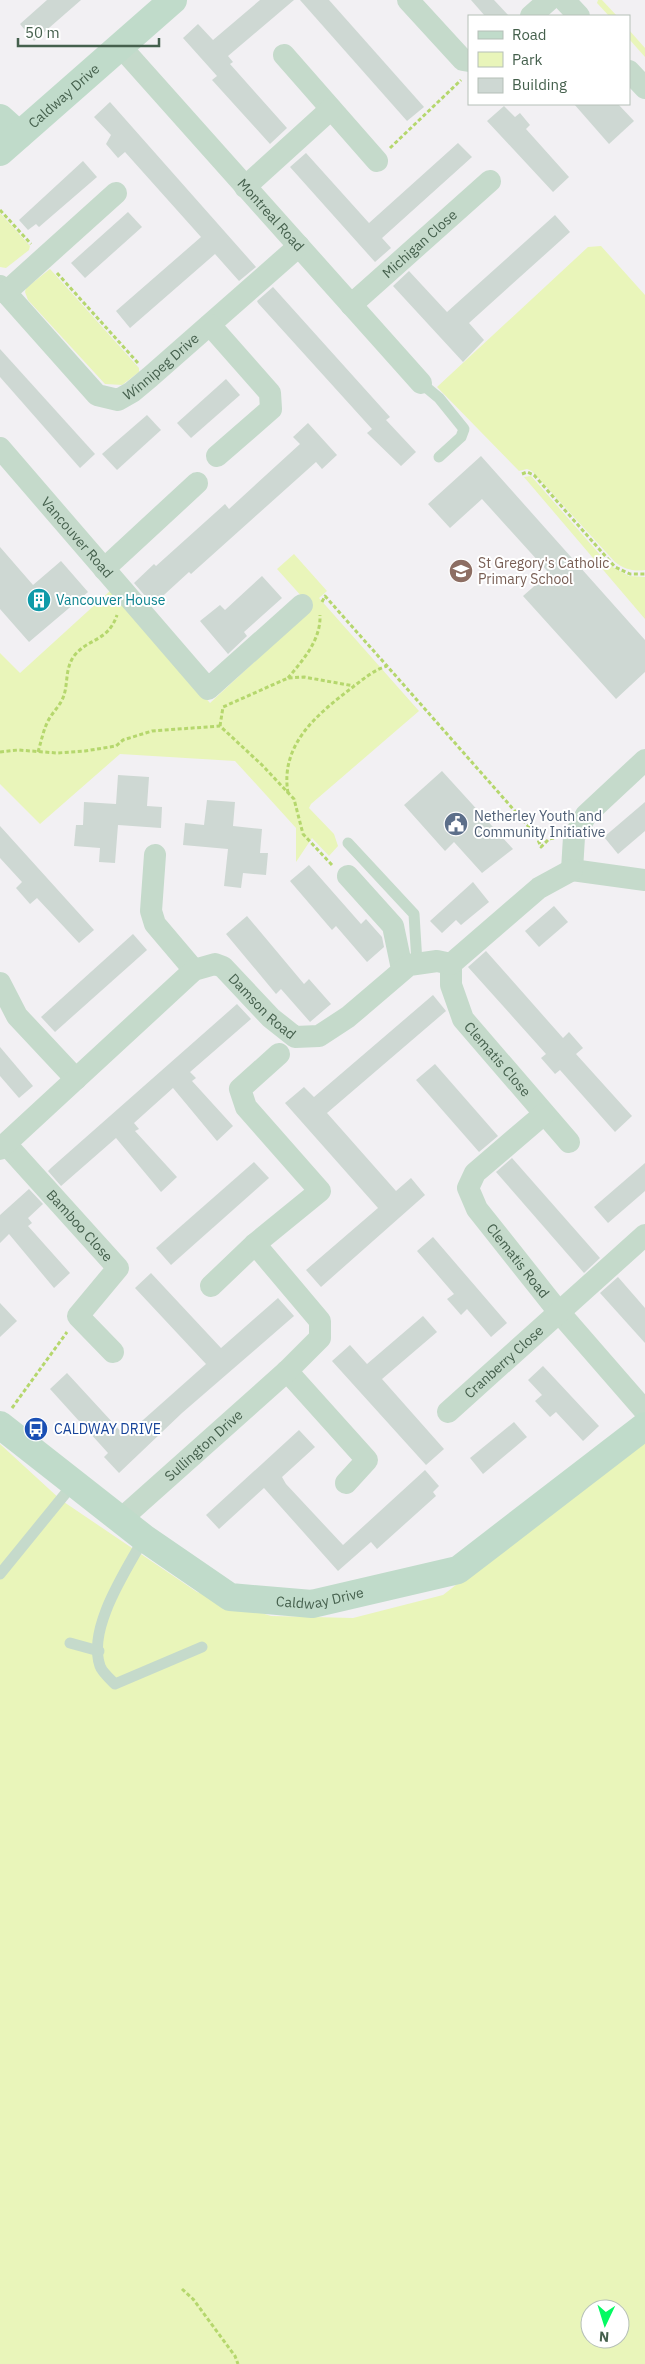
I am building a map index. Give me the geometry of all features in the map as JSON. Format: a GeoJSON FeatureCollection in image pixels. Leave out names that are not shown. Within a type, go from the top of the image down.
{"type":"FeatureCollection","features":[{"type":"Feature","properties":{"kind":"street","name":"Caldway Drive"},"geometry":{"type":"LineString","coordinates":[[6,135],[121,47],[173,0]]}},
{"type":"Feature","properties":{"kind":"street"},"geometry":{"type":"LineString","coordinates":[[408,0],[463,60],[465,70]]}},
{"type":"Feature","properties":{"kind":"street"},"geometry":{"type":"LineString","coordinates":[[531,15],[548,0]]}},
{"type":"Feature","properties":{"kind":"street"},"geometry":{"type":"LineString","coordinates":[[564,0],[578,15]]}},
{"type":"Feature","properties":{"kind":"street","name":"Montreal Road"},"geometry":{"type":"LineString","coordinates":[[121,47],[421,383]]}},
{"type":"Feature","properties":{"kind":"street"},"geometry":{"type":"LineString","coordinates":[[284,55],[377,161]]}},
{"type":"Feature","properties":{"kind":"street"},"geometry":{"type":"LineString","coordinates":[[630,71],[645,88]]}},
{"type":"Feature","properties":{"kind":"street"},"geometry":{"type":"LineString","coordinates":[[245,187],[331,109]]}},
{"type":"Feature","properties":{"kind":"street","name":"Michigan Close"},"geometry":{"type":"LineString","coordinates":[[351,305],[490,181]]}},
{"type":"Feature","properties":{"kind":"street","name":"Winnipeg Drive"},"geometry":{"type":"LineString","coordinates":[[116,193],[45,259],[3,289],[97,395],[118,400],[132,392],[299,246]]}},
{"type":"Feature","properties":{"kind":"street"},"geometry":{"type":"LineString","coordinates":[[210,325],[270,393],[271,409],[216,456]]}},
{"type":"Feature","properties":{"kind":"street","name":"Vancouver Road"},"geometry":{"type":"LineString","coordinates":[[0,448],[208,689],[302,605]]}},
{"type":"Feature","properties":{"kind":"street"},"geometry":{"type":"LineString","coordinates":[[104,569],[197,483]]}},
{"type":"Feature","properties":{"kind":"street"},"geometry":{"type":"LineString","coordinates":[[572,870],[574,837],[586,815],[645,760]]}},
{"type":"Feature","properties":{"kind":"street"},"geometry":{"type":"LineString","coordinates":[[3,1146],[194,970],[155,924],[151,911],[155,855]]}},
{"type":"Feature","properties":{"kind":"street"},"geometry":{"type":"LineString","coordinates":[[341,872],[393,926],[410,966],[437,962],[451,964],[539,888],[572,870],[645,880]]}},
{"type":"Feature","properties":{"kind":"street","name":"Damson Road"},"geometry":{"type":"LineString","coordinates":[[194,970],[215,964],[223,967],[271,1018],[295,1037],[306,1038],[319,1036],[348,1017],[410,966]]}},
{"type":"Feature","properties":{"kind":"street","name":"Clematis Close"},"geometry":{"type":"LineString","coordinates":[[451,964],[451,985],[463,1019],[569,1142]]}},
{"type":"Feature","properties":{"kind":"street"},"geometry":{"type":"LineString","coordinates":[[0,983],[17,1016],[76,1079]]}},
{"type":"Feature","properties":{"kind":"street"},"geometry":{"type":"LineString","coordinates":[[211,1286],[255,1244],[320,1191],[246,1108],[240,1089],[279,1054]]}},
{"type":"Feature","properties":{"kind":"street","name":"Clematis Road"},"geometry":{"type":"LineString","coordinates":[[544,1114],[475,1173],[468,1188],[477,1209],[558,1311],[645,1411]]}},
{"type":"Feature","properties":{"kind":"street","name":"Bamboo Close"},"geometry":{"type":"LineString","coordinates":[[3,1146],[118,1268],[78,1316]]}},
{"type":"Feature","properties":{"kind":"street","name":"Cranberry Close"},"geometry":{"type":"LineString","coordinates":[[448,1412],[553,1318],[558,1311],[645,1235]]}},
{"type":"Feature","properties":{"kind":"street","name":"Sullington Drive"},"geometry":{"type":"LineString","coordinates":[[120,1520],[287,1371],[320,1338],[320,1321],[255,1244]]}},
{"type":"Feature","properties":{"kind":"street"},"geometry":{"type":"LineString","coordinates":[[78,1316],[113,1352]]}},
{"type":"Feature","properties":{"kind":"street"},"geometry":{"type":"LineString","coordinates":[[287,1371],[367,1460],[346,1483]]}},
{"type":"Feature","properties":{"kind":"street","name":"Caldway Drive"},"geometry":{"type":"LineString","coordinates":[[6,1417],[74,1483],[120,1520],[230,1597],[312,1604],[458,1570],[645,1426]]}},
{"type":"Feature","properties":{"kind":"lane"},"geometry":{"type":"LineString","coordinates":[[421,383],[439,398],[464,428],[462,437],[439,457]]}},
{"type":"Feature","properties":{"kind":"lane"},"geometry":{"type":"LineString","coordinates":[[348,843],[414,914],[410,966]]}},
{"type":"Feature","properties":{"kind":"lane"},"geometry":{"type":"LineString","coordinates":[[0,1574],[74,1483]]}},
{"type":"Feature","properties":{"kind":"lane"},"geometry":{"type":"LineString","coordinates":[[144,1538],[108,1604],[98,1636],[100,1667],[115,1684],[202,1647]]}},
{"type":"Feature","properties":{"kind":"lane"},"geometry":{"type":"LineString","coordinates":[[70,1644],[99,1652]]}},
{"type":"Feature","properties":{"kind":"path"},"geometry":{"type":"LineString","coordinates":[[377,161],[465,70]]}},
{"type":"Feature","properties":{"kind":"path"},"geometry":{"type":"LineString","coordinates":[[0,210],[150,377]]}},
{"type":"Feature","properties":{"kind":"path"},"geometry":{"type":"LineString","coordinates":[[522,474],[527,472],[534,475],[615,567],[630,574],[645,574]]}},
{"type":"Feature","properties":{"kind":"path"},"geometry":{"type":"LineString","coordinates":[[38,752],[47,722],[63,699],[66,673],[74,656],[106,634],[114,624],[121,605],[122,590]]}},
{"type":"Feature","properties":{"kind":"path"},"geometry":{"type":"LineString","coordinates":[[288,678],[310,651],[320,623],[320,607],[325,596],[536,835],[541,847],[549,839],[566,835],[574,837]]}},
{"type":"Feature","properties":{"kind":"path"},"geometry":{"type":"LineString","coordinates":[[288,794],[288,768],[298,738],[311,722],[354,686],[378,668],[388,666]]}},
{"type":"Feature","properties":{"kind":"path"},"geometry":{"type":"LineString","coordinates":[[220,726],[223,707],[288,678],[304,677],[354,686]]}},
{"type":"Feature","properties":{"kind":"path"},"geometry":{"type":"LineString","coordinates":[[0,752],[18,750],[57,753],[103,748],[116,746],[123,740],[152,731],[220,726],[294,799],[303,834],[341,872]]}},
{"type":"Feature","properties":{"kind":"path"},"geometry":{"type":"LineString","coordinates":[[6,1417],[78,1316]]}},
{"type":"Feature","properties":{"kind":"path"},"geometry":{"type":"LineString","coordinates":[[182,2289],[193,2299],[235,2356],[238,2364]]}},
{"type":"Feature","properties":{"kind":"green space"},"geometry":{"type":"Polygon","coordinates":[[[598,0],[602,0],[616,15],[608,15],[597,3],[598,0]]]}},
{"type":"Feature","properties":{"kind":"green space"},"geometry":{"type":"Polygon","coordinates":[[[630,31],[645,48],[645,57],[630,40],[630,31]]]}},
{"type":"Feature","properties":{"kind":"green space"},"geometry":{"type":"Polygon","coordinates":[[[0,213],[30,246],[29,250],[6,268],[0,267],[0,213]]]}},
{"type":"Feature","properties":{"kind":"green space"},"geometry":{"type":"Polygon","coordinates":[[[601,246],[645,295],[645,570],[637,571],[615,562],[532,471],[527,469],[519,471],[437,387],[588,247],[601,246]]]}},
{"type":"Feature","properties":{"kind":"green space"},"geometry":{"type":"Polygon","coordinates":[[[50,269],[139,368],[139,372],[122,385],[105,384],[28,300],[25,292],[26,288],[50,269]]]}},
{"type":"Feature","properties":{"kind":"green space"},"geometry":{"type":"Polygon","coordinates":[[[531,476],[609,565],[629,576],[645,577],[645,619],[524,477],[531,476]]]}},
{"type":"Feature","properties":{"kind":"green space"},"geometry":{"type":"Polygon","coordinates":[[[294,554],[327,591],[319,598],[419,711],[311,804],[309,808],[334,834],[338,846],[329,856],[312,838],[296,862],[296,828],[235,761],[120,754],[40,824],[0,784],[0,653],[20,673],[110,591],[210,703],[312,608],[277,569],[294,554]]]}},
{"type":"Feature","properties":{"kind":"green space"},"geometry":{"type":"Polygon","coordinates":[[[645,1438],[645,2364],[0,2364],[0,1444],[61,1500],[197,1592],[271,1616],[353,1618],[443,1595],[645,1438]]]}},
{"type":"Feature","properties":{"kind":"building"},"geometry":{"type":"Polygon","coordinates":[[[47,0],[81,0],[34,41],[20,24],[47,0]]]}},
{"type":"Feature","properties":{"kind":"building"},"geometry":{"type":"Polygon","coordinates":[[[260,0],[294,0],[228,56],[233,62],[230,64],[287,128],[270,144],[212,80],[217,76],[183,38],[198,24],[213,40],[260,0]]]}},
{"type":"Feature","properties":{"kind":"building"},"geometry":{"type":"Polygon","coordinates":[[[300,0],[329,0],[424,107],[407,121],[300,0]]]}},
{"type":"Feature","properties":{"kind":"building"},"geometry":{"type":"Polygon","coordinates":[[[471,0],[494,0],[508,15],[484,15],[471,0]]]}},
{"type":"Feature","properties":{"kind":"building"},"geometry":{"type":"Polygon","coordinates":[[[110,102],[256,267],[239,281],[215,254],[130,328],[116,311],[201,237],[125,152],[118,158],[106,144],[111,135],[94,117],[110,102]]]}},
{"type":"Feature","properties":{"kind":"building"},"geometry":{"type":"Polygon","coordinates":[[[575,105],[619,105],[634,121],[609,144],[575,105]]]}},
{"type":"Feature","properties":{"kind":"building"},"geometry":{"type":"Polygon","coordinates":[[[504,106],[515,117],[520,113],[530,125],[526,129],[569,177],[553,192],[487,121],[504,106]]]}},
{"type":"Feature","properties":{"kind":"building"},"geometry":{"type":"Polygon","coordinates":[[[458,143],[472,157],[382,238],[391,248],[375,262],[290,167],[306,153],[369,223],[458,143]]]}},
{"type":"Feature","properties":{"kind":"building"},"geometry":{"type":"Polygon","coordinates":[[[83,161],[97,177],[39,227],[36,224],[28,230],[19,220],[83,161]]]}},
{"type":"Feature","properties":{"kind":"building"},"geometry":{"type":"Polygon","coordinates":[[[128,212],[142,227],[85,278],[71,263],[128,212]]]}},
{"type":"Feature","properties":{"kind":"building"},"geometry":{"type":"Polygon","coordinates":[[[555,215],[570,232],[469,323],[484,340],[463,362],[393,286],[409,271],[447,312],[555,215]]]}},
{"type":"Feature","properties":{"kind":"building"},"geometry":{"type":"Polygon","coordinates":[[[273,287],[390,417],[386,420],[416,452],[401,466],[367,433],[372,429],[258,303],[257,301],[273,287]]]}},
{"type":"Feature","properties":{"kind":"building"},"geometry":{"type":"Polygon","coordinates":[[[0,349],[95,454],[80,468],[0,377],[0,349]]]}},
{"type":"Feature","properties":{"kind":"building"},"geometry":{"type":"Polygon","coordinates":[[[226,379],[240,395],[191,438],[177,423],[226,379]]]}},
{"type":"Feature","properties":{"kind":"building"},"geometry":{"type":"Polygon","coordinates":[[[147,415],[161,430],[117,470],[102,454],[147,415]]]}},
{"type":"Feature","properties":{"kind":"building"},"geometry":{"type":"Polygon","coordinates":[[[308,423],[337,455],[322,469],[316,462],[191,574],[189,572],[153,605],[134,583],[154,564],[156,566],[225,504],[229,509],[300,444],[293,437],[308,423]]]}},
{"type":"Feature","properties":{"kind":"building"},"geometry":{"type":"Polygon","coordinates":[[[481,456],[645,640],[645,672],[616,699],[523,596],[549,573],[482,499],[450,528],[428,504],[481,456]]]}},
{"type":"Feature","properties":{"kind":"building","name":"Vancouver House"},"geometry":{"type":"Polygon","coordinates":[[[0,547],[33,585],[61,561],[88,592],[29,642],[0,609],[0,547]]]}},
{"type":"Feature","properties":{"kind":"building"},"geometry":{"type":"Polygon","coordinates":[[[262,576],[282,598],[244,632],[247,636],[228,654],[200,621],[220,605],[225,610],[262,576]]]}},
{"type":"Feature","properties":{"kind":"building","name":"Netherley Youth and Community Initiative"},"geometry":{"type":"Polygon","coordinates":[[[442,771],[513,849],[482,873],[454,842],[445,851],[404,805],[442,771]]]}},
{"type":"Feature","properties":{"kind":"building"},"geometry":{"type":"Polygon","coordinates":[[[118,775],[149,777],[147,806],[162,807],[161,828],[118,825],[115,863],[99,862],[100,848],[74,846],[76,825],[83,825],[84,802],[116,804],[118,775]]]}},
{"type":"Feature","properties":{"kind":"building"},"geometry":{"type":"Polygon","coordinates":[[[207,800],[235,802],[233,826],[262,829],[260,853],[268,853],[266,875],[243,873],[241,888],[224,886],[228,849],[183,845],[185,823],[204,825],[207,800]]]}},
{"type":"Feature","properties":{"kind":"building"},"geometry":{"type":"Polygon","coordinates":[[[645,802],[645,831],[618,854],[604,837],[645,802]]]}},
{"type":"Feature","properties":{"kind":"building"},"geometry":{"type":"Polygon","coordinates":[[[0,826],[94,930],[79,943],[37,898],[30,904],[16,888],[22,882],[0,858],[0,826]]]}},
{"type":"Feature","properties":{"kind":"building"},"geometry":{"type":"Polygon","coordinates":[[[309,865],[361,924],[366,919],[382,937],[384,947],[367,962],[336,926],[332,930],[290,881],[309,865]]]}},
{"type":"Feature","properties":{"kind":"building"},"geometry":{"type":"Polygon","coordinates":[[[473,882],[489,902],[461,925],[456,920],[442,933],[430,921],[473,882]]]}},
{"type":"Feature","properties":{"kind":"building"},"geometry":{"type":"Polygon","coordinates":[[[554,906],[568,922],[539,947],[525,931],[554,906]]]}},
{"type":"Feature","properties":{"kind":"building"},"geometry":{"type":"Polygon","coordinates":[[[247,916],[304,984],[309,979],[331,1004],[310,1022],[281,989],[276,994],[226,934],[247,916]]]}},
{"type":"Feature","properties":{"kind":"building"},"geometry":{"type":"Polygon","coordinates":[[[133,934],[147,950],[55,1032],[41,1017],[133,934]]]}},
{"type":"Feature","properties":{"kind":"building"},"geometry":{"type":"Polygon","coordinates":[[[486,951],[563,1038],[569,1032],[583,1048],[576,1054],[632,1116],[615,1132],[560,1070],[555,1074],[541,1058],[546,1054],[468,967],[486,951]]]}},
{"type":"Feature","properties":{"kind":"building"},"geometry":{"type":"Polygon","coordinates":[[[433,995],[446,1011],[327,1113],[396,1191],[411,1178],[425,1195],[321,1287],[306,1270],[378,1208],[285,1103],[304,1087],[314,1097],[433,995]]]}},
{"type":"Feature","properties":{"kind":"building"},"geometry":{"type":"Polygon","coordinates":[[[237,1004],[251,1019],[190,1072],[196,1078],[192,1081],[233,1126],[217,1141],[173,1088],[134,1123],[139,1129],[135,1131],[177,1177],[161,1192],[116,1138],[61,1186],[48,1171],[237,1004]]]}},
{"type":"Feature","properties":{"kind":"building"},"geometry":{"type":"Polygon","coordinates":[[[0,1047],[33,1086],[19,1098],[0,1076],[0,1047]]]}},
{"type":"Feature","properties":{"kind":"building"},"geometry":{"type":"Polygon","coordinates":[[[435,1064],[498,1136],[479,1152],[416,1080],[435,1064]]]}},
{"type":"Feature","properties":{"kind":"building"},"geometry":{"type":"Polygon","coordinates":[[[512,1158],[600,1258],[584,1273],[496,1172],[512,1158]]]}},
{"type":"Feature","properties":{"kind":"building"},"geometry":{"type":"Polygon","coordinates":[[[254,1162],[269,1178],[171,1265],[156,1248],[254,1162]]]}},
{"type":"Feature","properties":{"kind":"building"},"geometry":{"type":"Polygon","coordinates":[[[645,1163],[645,1191],[608,1223],[594,1207],[645,1163]]]}},
{"type":"Feature","properties":{"kind":"building"},"geometry":{"type":"Polygon","coordinates":[[[29,1189],[43,1204],[28,1218],[32,1223],[28,1226],[70,1273],[54,1288],[9,1234],[0,1243],[0,1215],[29,1189]]]}},
{"type":"Feature","properties":{"kind":"building"},"geometry":{"type":"Polygon","coordinates":[[[433,1237],[507,1323],[491,1337],[467,1309],[461,1315],[447,1299],[454,1294],[417,1251],[433,1237]]]}},
{"type":"Feature","properties":{"kind":"building"},"geometry":{"type":"Polygon","coordinates":[[[151,1273],[221,1348],[278,1298],[294,1316],[182,1413],[119,1473],[104,1457],[108,1453],[50,1389],[67,1373],[125,1436],[206,1364],[135,1288],[151,1273]]]}},
{"type":"Feature","properties":{"kind":"building"},"geometry":{"type":"Polygon","coordinates":[[[618,1277],[645,1308],[645,1343],[600,1293],[618,1277]]]}},
{"type":"Feature","properties":{"kind":"building"},"geometry":{"type":"Polygon","coordinates":[[[0,1303],[17,1321],[0,1337],[0,1303]]]}},
{"type":"Feature","properties":{"kind":"building"},"geometry":{"type":"Polygon","coordinates":[[[423,1316],[437,1332],[382,1379],[444,1449],[426,1465],[332,1361],[350,1345],[367,1364],[423,1316]]]}},
{"type":"Feature","properties":{"kind":"building"},"geometry":{"type":"Polygon","coordinates":[[[543,1366],[599,1426],[583,1441],[556,1412],[550,1417],[535,1401],[542,1395],[528,1380],[543,1366]]]}},
{"type":"Feature","properties":{"kind":"building"},"geometry":{"type":"Polygon","coordinates":[[[514,1422],[527,1437],[483,1474],[470,1458],[514,1422]]]}},
{"type":"Feature","properties":{"kind":"building"},"geometry":{"type":"Polygon","coordinates":[[[299,1430],[315,1447],[282,1477],[286,1484],[343,1545],[425,1470],[439,1486],[433,1492],[436,1496],[377,1549],[371,1542],[338,1571],[264,1488],[219,1529],[206,1515],[299,1430]]]}},
{"type":"Feature","properties":{"kind":"place","name":"St Gregory's Catholic Primary School"},"geometry":{"type":"Point","coordinates":[461,571]}},
{"type":"Feature","properties":{"kind":"place","name":"Vancouver House"},"geometry":{"type":"Point","coordinates":[39,600]}},
{"type":"Feature","properties":{"kind":"place","name":"Netherley Youth and Community Initiative"},"geometry":{"type":"Point","coordinates":[456,824]}},
{"type":"Feature","properties":{"kind":"place","name":"CALDWAY DRIVE"},"geometry":{"type":"Point","coordinates":[36,1429]}}]}
